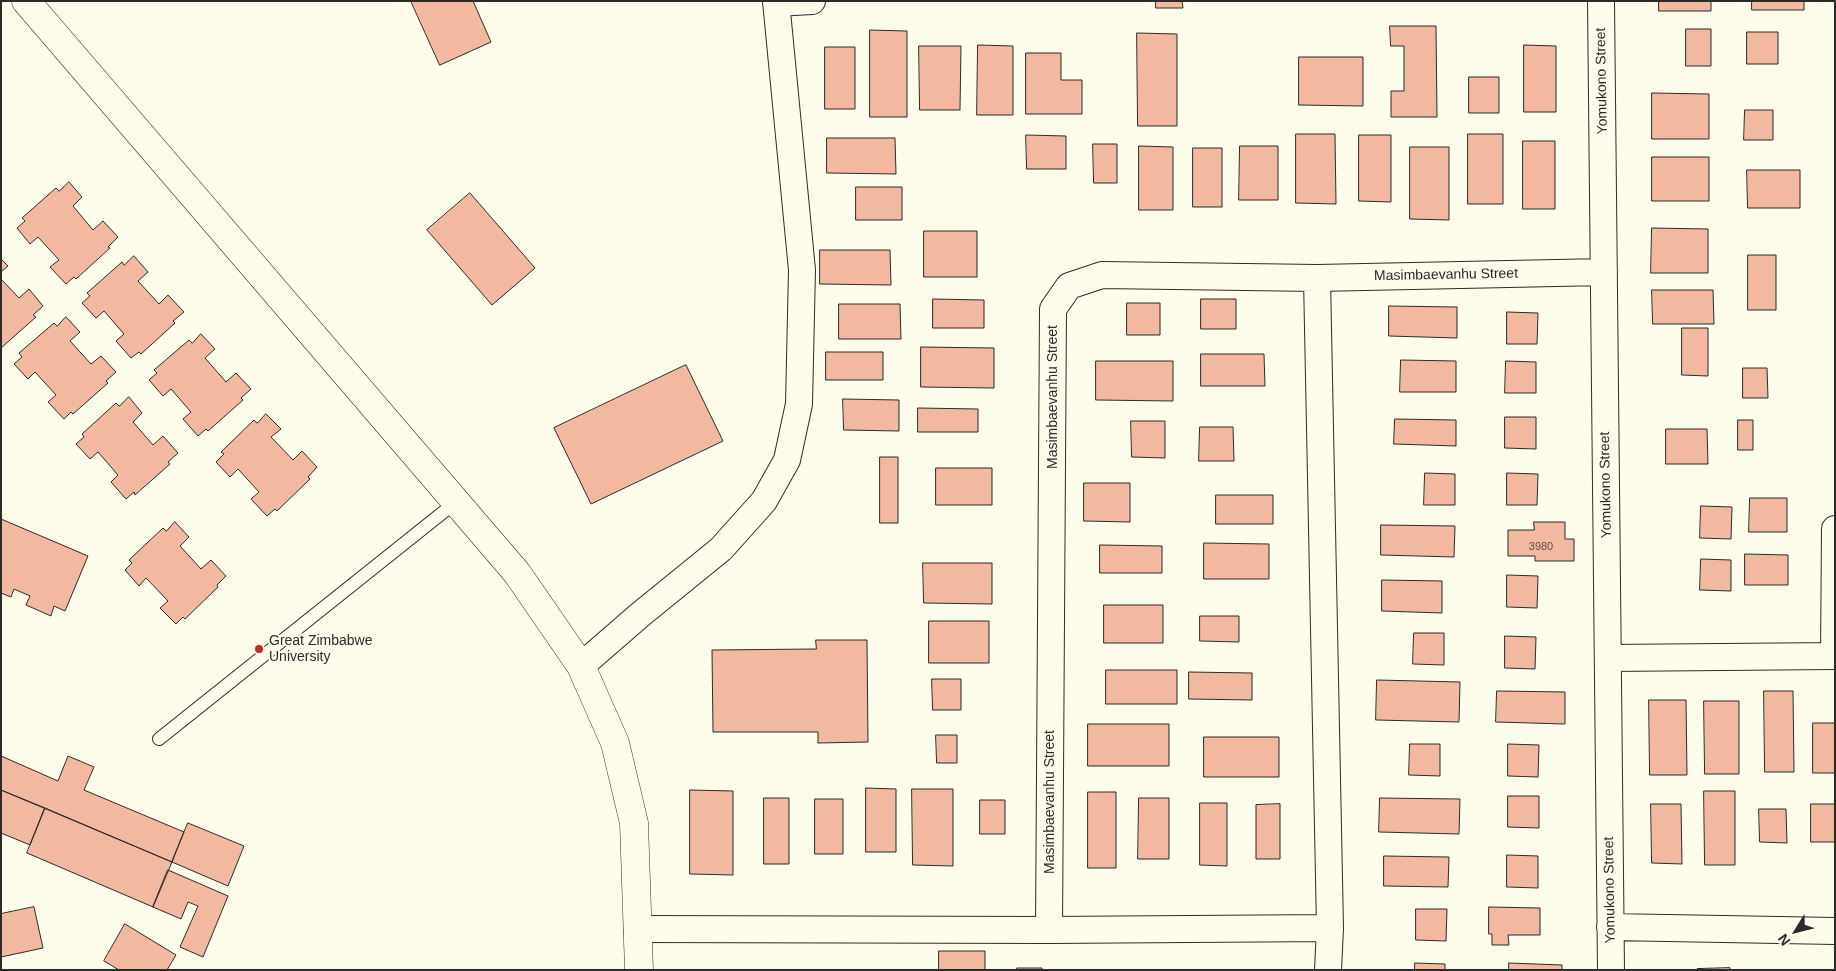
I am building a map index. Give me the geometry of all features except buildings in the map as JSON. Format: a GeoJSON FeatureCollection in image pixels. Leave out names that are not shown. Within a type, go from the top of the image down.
{"type":"FeatureCollection","features":[{"type":"Feature","properties":{"kind":"street"},"geometry":{"type":"LineString","coordinates":[[26,1],[518,573],[581,666],[615,743],[634,823],[639,970]]}},
{"type":"Feature","properties":{"kind":"street"},"geometry":{"type":"LineString","coordinates":[[581,666],[721,549],[764,501],[787,460],[799,404],[802,270],[776,2],[812,1]]}},
{"type":"Feature","properties":{"kind":"street","name":"Yomukono Street"},"geometry":{"type":"LineString","coordinates":[[1601,1],[1611,970]]}},
{"type":"Feature","properties":{"kind":"street","name":"Masimbaevanhu Street"},"geometry":{"type":"LineString","coordinates":[[1049,930],[1053,309],[1069,286],[1102,275],[1317,278],[1604,272]]}},
{"type":"Feature","properties":{"kind":"street"},"geometry":{"type":"LineString","coordinates":[[1317,278],[1330,928],[1328,970]]}},
{"type":"Feature","properties":{"kind":"street"},"geometry":{"type":"LineString","coordinates":[[1608,658],[1834,656],[1835,529]]}},
{"type":"Feature","properties":{"kind":"street"},"geometry":{"type":"LineString","coordinates":[[1610,927],[1835,931]]}},
{"type":"Feature","properties":{"kind":"street"},"geometry":{"type":"LineString","coordinates":[[637,930],[1330,928]]}},
{"type":"Feature","properties":{"kind":"lane"},"geometry":{"type":"LineString","coordinates":[[159,739],[456,502]]}},
{"type":"Feature","properties":{"kind":"place","name":"Great Zimbabwe University"},"geometry":{"type":"Point","coordinates":[259,649]}}]}
